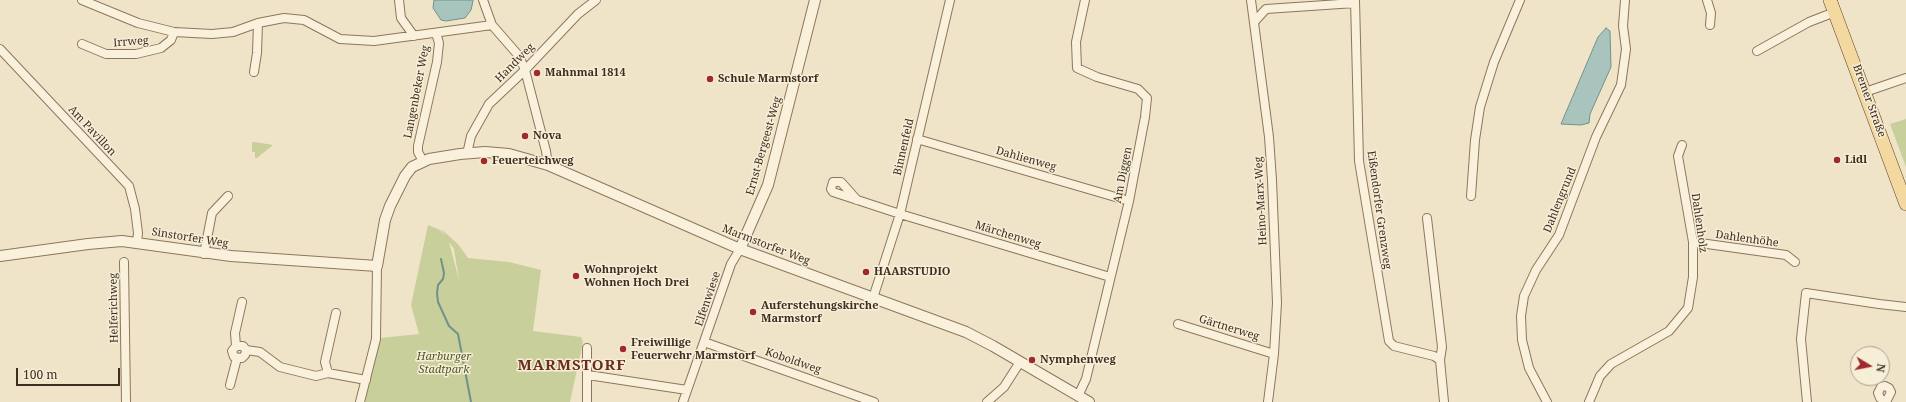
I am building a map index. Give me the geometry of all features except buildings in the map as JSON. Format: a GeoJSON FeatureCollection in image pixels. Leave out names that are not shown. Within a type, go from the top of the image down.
{"type":"FeatureCollection","features":[{"type":"Feature","properties":{"kind":"main road","name":"Bremer Straße"},"geometry":{"type":"LineString","coordinates":[[1832,6],[1866,92],[1906,204]]}},
{"type":"Feature","properties":{"kind":"street"},"geometry":{"type":"LineString","coordinates":[[82,0],[138,23],[174,32],[212,34],[233,32],[258,23],[284,18],[304,20],[340,39],[374,41],[492,26]]}},
{"type":"Feature","properties":{"kind":"street"},"geometry":{"type":"LineString","coordinates":[[399,0],[399,14],[414,36]]}},
{"type":"Feature","properties":{"kind":"street"},"geometry":{"type":"LineString","coordinates":[[483,0],[492,26],[519,56],[525,70],[546,151],[548,165]]}},
{"type":"Feature","properties":{"kind":"street","name":"Handweg"},"geometry":{"type":"LineString","coordinates":[[467,154],[471,136],[489,104],[525,70],[578,14],[596,0]]}},
{"type":"Feature","properties":{"kind":"street","name":"Ernst-Bergeest-Weg"},"geometry":{"type":"LineString","coordinates":[[740,249],[768,185],[815,0]]}},
{"type":"Feature","properties":{"kind":"street","name":"Binnenfeld"},"geometry":{"type":"LineString","coordinates":[[873,298],[900,214],[950,0]]}},
{"type":"Feature","properties":{"kind":"street","name":"Am Diggen"},"geometry":{"type":"LineString","coordinates":[[1078,396],[1086,379],[1129,201],[1147,98],[1138,89],[1097,77],[1078,68],[1076,42],[1085,0]]}},
{"type":"Feature","properties":{"kind":"street","name":"Heino-Marx-Weg"},"geometry":{"type":"LineString","coordinates":[[1251,0],[1255,21],[1272,180],[1277,303],[1274,354],[1268,402]]}},
{"type":"Feature","properties":{"kind":"street"},"geometry":{"type":"LineString","coordinates":[[1471,196],[1475,140],[1480,107],[1494,62],[1520,0]]}},
{"type":"Feature","properties":{"kind":"street","name":"Dahlengrund"},"geometry":{"type":"LineString","coordinates":[[1547,402],[1529,368],[1522,340],[1521,316],[1524,296],[1536,270],[1559,235],[1596,137],[1621,85],[1626,49],[1623,26],[1625,0]]}},
{"type":"Feature","properties":{"kind":"street"},"geometry":{"type":"LineString","coordinates":[[1707,0],[1711,13],[1710,25]]}},
{"type":"Feature","properties":{"kind":"street","name":"Eißendorfer Grenzweg"},"geometry":{"type":"LineString","coordinates":[[1255,21],[1266,9],[1355,1],[1359,161],[1389,341],[1394,346],[1434,356],[1440,360]]}},
{"type":"Feature","properties":{"kind":"street"},"geometry":{"type":"LineString","coordinates":[[1756,52],[1809,22],[1832,6]]}},
{"type":"Feature","properties":{"kind":"street"},"geometry":{"type":"LineString","coordinates":[[254,72],[257,53],[258,23]]}},
{"type":"Feature","properties":{"kind":"street","name":"Irrweg"},"geometry":{"type":"LineString","coordinates":[[82,44],[106,54],[136,54],[152,52],[165,46],[171,40],[174,32]]}},
{"type":"Feature","properties":{"kind":"street","name":"Langenbeker Weg"},"geometry":{"type":"LineString","coordinates":[[423,161],[418,152],[418,146],[437,62],[439,43],[436,33]]}},
{"type":"Feature","properties":{"kind":"street","name":"Am Pavillon"},"geometry":{"type":"LineString","coordinates":[[0,49],[129,186],[135,208],[138,233],[137,242]]}},
{"type":"Feature","properties":{"kind":"street"},"geometry":{"type":"LineString","coordinates":[[1866,92],[1906,78]]}},
{"type":"Feature","properties":{"kind":"street","name":"Dahlienweg"},"geometry":{"type":"LineString","coordinates":[[917,139],[1129,201]]}},
{"type":"Feature","properties":{"kind":"street","name":"Dahlenholz"},"geometry":{"type":"LineString","coordinates":[[1589,402],[1600,376],[1611,364],[1669,331],[1688,308],[1693,277],[1693,242],[1678,156],[1682,145]]}},
{"type":"Feature","properties":{"kind":"street","name":"Marmstorfer Weg"},"geometry":{"type":"LineString","coordinates":[[423,161],[485,152],[508,154],[548,165],[740,249],[966,332],[1089,402]]}},
{"type":"Feature","properties":{"kind":"street"},"geometry":{"type":"LineString","coordinates":[[360,402],[376,339],[377,266],[385,220],[390,206],[407,173],[412,167],[423,161]]}},
{"type":"Feature","properties":{"kind":"street"},"geometry":{"type":"LineString","coordinates":[[204,254],[212,213],[228,196]]}},
{"type":"Feature","properties":{"kind":"street","name":"Märchenweg"},"geometry":{"type":"LineString","coordinates":[[857,200],[1110,277]]}},
{"type":"Feature","properties":{"kind":"street"},"geometry":{"type":"LineString","coordinates":[[1427,218],[1442,347],[1440,360],[1444,402]]}},
{"type":"Feature","properties":{"kind":"street","name":"Sinstorfer Weg"},"geometry":{"type":"LineString","coordinates":[[0,256],[111,241],[137,242],[204,254],[377,266]]}},
{"type":"Feature","properties":{"kind":"street","name":"Dahlenhöhe"},"geometry":{"type":"LineString","coordinates":[[1693,242],[1786,256],[1795,262]]}},
{"type":"Feature","properties":{"kind":"street","name":"Elfenwiese"},"geometry":{"type":"LineString","coordinates":[[683,402],[734,258],[740,249]]}},
{"type":"Feature","properties":{"kind":"street","name":"Helferichweg"},"geometry":{"type":"LineString","coordinates":[[124,262],[126,402]]}},
{"type":"Feature","properties":{"kind":"street"},"geometry":{"type":"LineString","coordinates":[[1807,402],[1801,339],[1806,293],[1906,307]]}},
{"type":"Feature","properties":{"kind":"street"},"geometry":{"type":"LineString","coordinates":[[230,385],[236,358],[232,351],[236,346],[235,333],[242,302]]}},
{"type":"Feature","properties":{"kind":"street"},"geometry":{"type":"LineString","coordinates":[[328,373],[325,362],[336,313]]}},
{"type":"Feature","properties":{"kind":"street","name":"Gärtnerweg"},"geometry":{"type":"LineString","coordinates":[[1178,324],[1274,354]]}},
{"type":"Feature","properties":{"kind":"street","name":"Koboldweg"},"geometry":{"type":"LineString","coordinates":[[704,342],[874,402]]}},
{"type":"Feature","properties":{"kind":"street"},"geometry":{"type":"LineString","coordinates":[[236,346],[243,346],[246,350],[260,352],[280,367],[316,376],[328,373],[366,380]]}},
{"type":"Feature","properties":{"kind":"street"},"geometry":{"type":"LineString","coordinates":[[587,402],[588,348]]}},
{"type":"Feature","properties":{"kind":"street"},"geometry":{"type":"LineString","coordinates":[[236,358],[244,357],[246,350]]}},
{"type":"Feature","properties":{"kind":"street"},"geometry":{"type":"LineString","coordinates":[[987,402],[1004,387],[1020,362]]}},
{"type":"Feature","properties":{"kind":"street"},"geometry":{"type":"LineString","coordinates":[[588,375],[687,390]]}},
{"type":"Feature","properties":{"kind":"green space"},"geometry":{"type":"Polygon","coordinates":[[[1906,119],[1906,167],[1890,124],[1906,119]]]}},
{"type":"Feature","properties":{"kind":"green space"},"geometry":{"type":"Polygon","coordinates":[[[252,142],[273,145],[255,158],[255,152],[252,152],[252,142]]]}},
{"type":"Feature","properties":{"kind":"green space","name":"Harburger Stadtpark"},"geometry":{"type":"Polygon","coordinates":[[[428,225],[440,230],[445,236],[441,229],[458,244],[468,258],[509,262],[541,270],[533,331],[581,337],[583,342],[570,402],[365,402],[380,338],[419,334],[411,305],[428,225]],[[449,242],[459,280],[454,249],[449,242]]]}},
{"type":"Feature","properties":{"kind":"water"},"geometry":{"type":"Polygon","coordinates":[[[434,0],[473,1],[471,10],[465,18],[446,21],[441,20],[433,8],[434,0]]]}},
{"type":"Feature","properties":{"kind":"water"},"geometry":{"type":"Polygon","coordinates":[[[1606,28],[1610,31],[1611,67],[1590,114],[1589,123],[1581,125],[1561,124],[1598,37],[1606,28]]]}},
{"type":"Feature","properties":{"kind":"waterway"},"geometry":{"type":"LineString","coordinates":[[441,259],[444,273],[443,279],[438,285],[438,302],[449,326],[458,334],[471,402]]}},
{"type":"Feature","properties":{"kind":"place","name":"Mahnmal 1814"},"geometry":{"type":"Point","coordinates":[537,73]}},
{"type":"Feature","properties":{"kind":"place","name":"Schule Marmstorf"},"geometry":{"type":"Point","coordinates":[710,79]}},
{"type":"Feature","properties":{"kind":"place","name":"Nova"},"geometry":{"type":"Point","coordinates":[525,136]}},
{"type":"Feature","properties":{"kind":"place","name":"Lidl"},"geometry":{"type":"Point","coordinates":[1837,160]}},
{"type":"Feature","properties":{"kind":"place","name":"Feuerteichweg"},"geometry":{"type":"Point","coordinates":[484,161]}},
{"type":"Feature","properties":{"kind":"place","name":"HAARSTUDIO"},"geometry":{"type":"Point","coordinates":[866,272]}},
{"type":"Feature","properties":{"kind":"place","name":"Wohnprojekt Wohnen Hoch Drei"},"geometry":{"type":"Point","coordinates":[576,276]}},
{"type":"Feature","properties":{"kind":"place","name":"Auferstehungskirche Marmstorf"},"geometry":{"type":"Point","coordinates":[753,312]}},
{"type":"Feature","properties":{"kind":"place","name":"Freiwillige Feuerwehr Marmstorf"},"geometry":{"type":"Point","coordinates":[623,349]}},
{"type":"Feature","properties":{"kind":"place","name":"Nymphenweg"},"geometry":{"type":"Point","coordinates":[1032,360]}},
{"type":"Feature","properties":{"kind":"district","name":"MARMSTORF"},"geometry":{"type":"Point","coordinates":[572,366]}}]}
